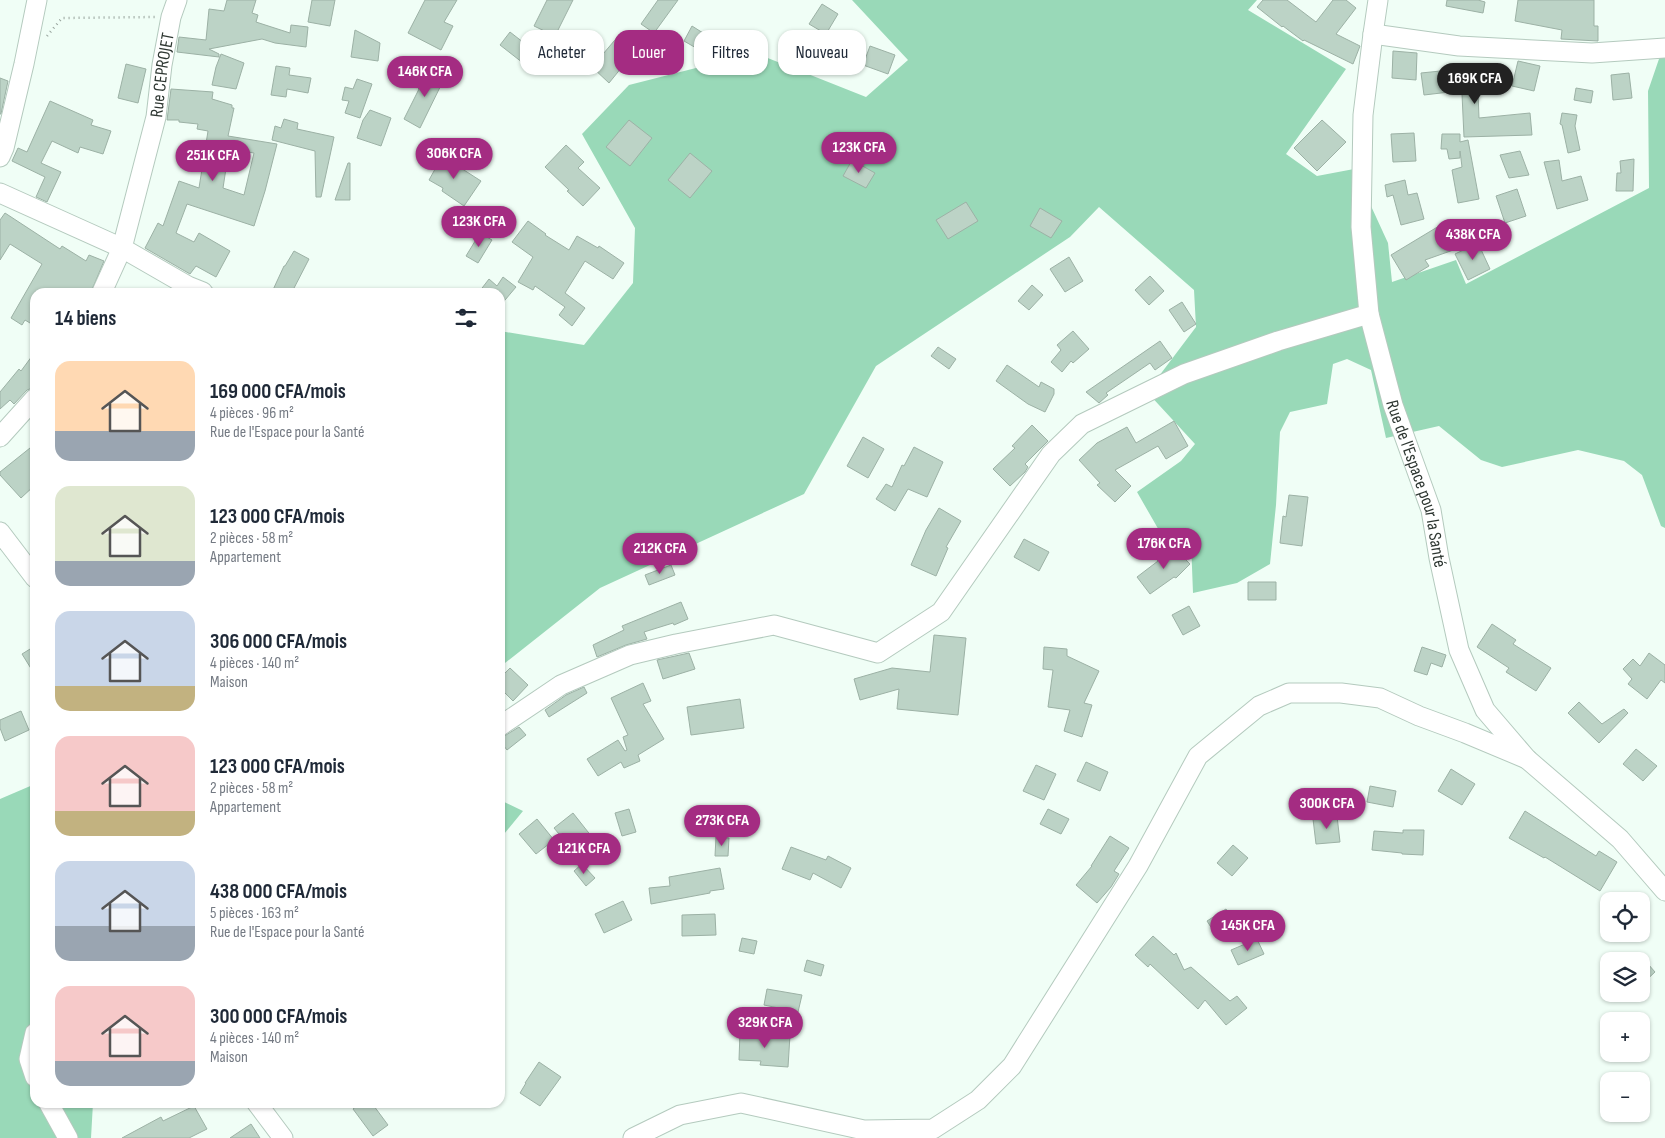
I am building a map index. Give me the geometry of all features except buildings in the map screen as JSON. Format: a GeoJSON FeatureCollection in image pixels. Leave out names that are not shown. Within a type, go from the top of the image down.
{"type":"FeatureCollection","features":[{"type":"Feature","properties":{"kind":"street"},"geometry":{"type":"LineString","coordinates":[[0,157],[4,148],[24,64],[37,0]]}},
{"type":"Feature","properties":{"kind":"street","name":"Rue de l'Espace pour la Santé"},"geometry":{"type":"LineString","coordinates":[[1378,0],[1372,34],[1363,115],[1362,227],[1369,314],[1393,404],[1431,510],[1439,558],[1459,650],[1485,710],[1527,759],[1620,839],[1665,891]]}},
{"type":"Feature","properties":{"kind":"street","name":"Rue CEPROJET"},"geometry":{"type":"LineString","coordinates":[[104,288],[122,248],[156,117],[162,65],[174,8]]}},
{"type":"Feature","properties":{"kind":"street"},"geometry":{"type":"LineString","coordinates":[[1372,34],[1459,46],[1564,52],[1592,53],[1665,48]]}},
{"type":"Feature","properties":{"kind":"street"},"geometry":{"type":"LineString","coordinates":[[0,193],[122,248],[193,288]]}},
{"type":"Feature","properties":{"kind":"street"},"geometry":{"type":"LineString","coordinates":[[505,723],[561,685],[630,655],[774,625],[878,653],[941,612],[1051,454],[1082,424],[1184,374],[1278,341],[1369,314]]}},
{"type":"Feature","properties":{"kind":"street"},"geometry":{"type":"LineString","coordinates":[[0,437],[30,404]]}},
{"type":"Feature","properties":{"kind":"street"},"geometry":{"type":"LineString","coordinates":[[0,532],[30,571]]}},
{"type":"Feature","properties":{"kind":"street"},"geometry":{"type":"LineString","coordinates":[[633,1138],[680,1115],[741,1103],[864,1130],[932,1129],[978,1100],[1012,1066],[1138,866],[1198,756],[1259,706],[1266,703],[1289,694],[1341,693],[1380,698],[1419,716],[1527,759]]}},
{"type":"Feature","properties":{"kind":"street"},"geometry":{"type":"LineString","coordinates":[[51,1108],[68,1138]]}},
{"type":"Feature","properties":{"kind":"street"},"geometry":{"type":"LineString","coordinates":[[260,1108],[283,1138]]}},
{"type":"Feature","properties":{"kind":"path"},"geometry":{"type":"LineString","coordinates":[[43,41],[62,18],[174,8]]}},
{"type":"Feature","properties":{"kind":"green space"},"geometry":{"type":"Polygon","coordinates":[[[852,0],[1257,0],[1248,10],[1346,69],[1286,154],[1317,176],[1354,169],[1388,243],[1392,282],[1456,260],[1466,284],[1649,188],[1648,91],[1660,56],[1665,56],[1665,528],[1661,526],[1642,475],[1624,461],[1578,450],[1502,467],[1481,460],[1439,426],[1386,438],[1371,370],[1347,359],[1333,364],[1327,404],[1290,412],[1280,432],[1276,505],[1270,564],[1237,583],[1193,593],[1191,542],[1164,539],[1137,492],[1181,461],[1195,444],[1147,392],[1196,327],[1194,290],[1099,207],[1070,237],[876,366],[804,494],[600,588],[505,663],[505,332],[584,345],[633,283],[635,228],[582,134],[629,85],[668,75],[684,75],[684,71],[694,68],[694,75],[768,75],[768,58],[778,62],[778,75],[810,75],[866,97],[908,60],[852,0]]]}},
{"type":"Feature","properties":{"kind":"green space"},"geometry":{"type":"Polygon","coordinates":[[[30,786],[30,1108],[93,1108],[91,1138],[0,1138],[0,799],[30,786]]]}},
{"type":"Feature","properties":{"kind":"green space"},"geometry":{"type":"Polygon","coordinates":[[[505,802],[523,811],[505,833],[505,802]]]}}]}
